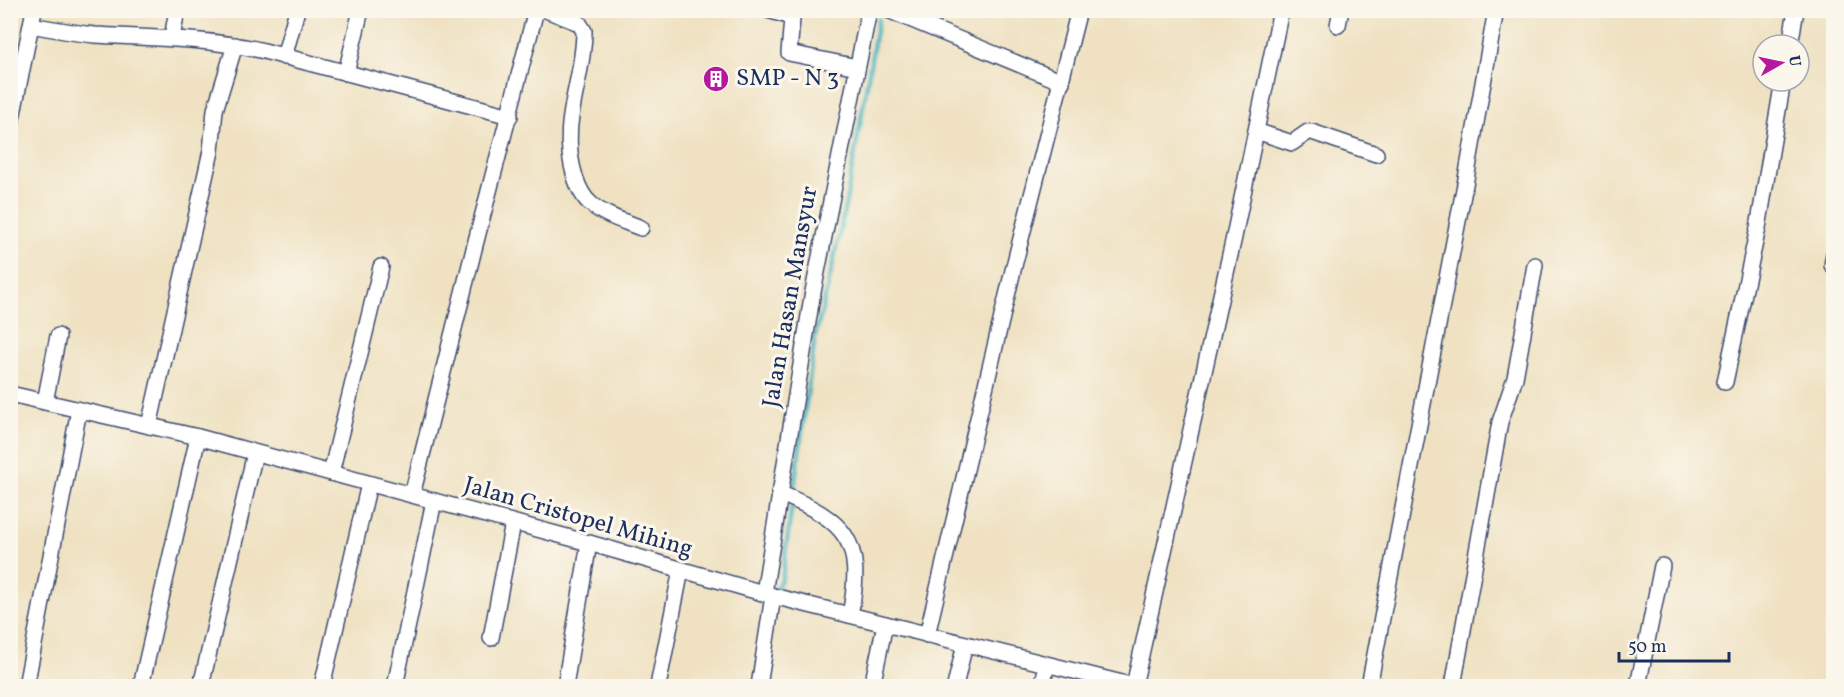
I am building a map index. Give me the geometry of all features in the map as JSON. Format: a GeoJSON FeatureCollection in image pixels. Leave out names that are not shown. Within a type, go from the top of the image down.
{"type":"FeatureCollection","features":[{"type":"Feature","properties":{"kind":"street"},"geometry":{"type":"LineString","coordinates":[[172,38],[177,10]]}},
{"type":"Feature","properties":{"kind":"street"},"geometry":{"type":"LineString","coordinates":[[284,57],[297,10]]}},
{"type":"Feature","properties":{"kind":"street"},"geometry":{"type":"LineString","coordinates":[[346,73],[362,10]]}},
{"type":"Feature","properties":{"kind":"street"},"geometry":{"type":"LineString","coordinates":[[412,495],[474,245],[510,116],[536,10]]}},
{"type":"Feature","properties":{"kind":"street"},"geometry":{"type":"LineString","coordinates":[[546,10],[579,23],[584,31],[569,124],[569,149],[578,187],[589,203],[612,217],[641,228]]}},
{"type":"Feature","properties":{"kind":"street"},"geometry":{"type":"LineString","coordinates":[[768,10],[786,13],[792,19],[789,53],[857,67]]}},
{"type":"Feature","properties":{"kind":"street","name":"Jalan Hasan Mansyur"},"geometry":{"type":"LineString","coordinates":[[759,687],[779,493],[812,297],[868,10]]}},
{"type":"Feature","properties":{"kind":"street"},"geometry":{"type":"LineString","coordinates":[[888,10],[1062,81]]}},
{"type":"Feature","properties":{"kind":"street"},"geometry":{"type":"LineString","coordinates":[[927,635],[1011,277],[1079,10]]}},
{"type":"Feature","properties":{"kind":"street"},"geometry":{"type":"LineString","coordinates":[[1134,687],[1281,10]]}},
{"type":"Feature","properties":{"kind":"street"},"geometry":{"type":"LineString","coordinates":[[1369,687],[1496,10]]}},
{"type":"Feature","properties":{"kind":"street"},"geometry":{"type":"LineString","coordinates":[[1792,33],[1796,10]]}},
{"type":"Feature","properties":{"kind":"street"},"geometry":{"type":"LineString","coordinates":[[10,128],[33,18],[95,35],[172,38],[235,45],[510,116]]}},
{"type":"Feature","properties":{"kind":"street"},"geometry":{"type":"LineString","coordinates":[[149,426],[211,151],[215,110],[235,45]]}},
{"type":"Feature","properties":{"kind":"street"},"geometry":{"type":"LineString","coordinates":[[1725,382],[1758,228],[1782,93]]}},
{"type":"Feature","properties":{"kind":"street"},"geometry":{"type":"LineString","coordinates":[[1256,131],[1292,143],[1312,132],[1376,154]]}},
{"type":"Feature","properties":{"kind":"street"},"geometry":{"type":"LineString","coordinates":[[1453,687],[1500,422],[1515,378],[1535,266]]}},
{"type":"Feature","properties":{"kind":"street"},"geometry":{"type":"LineString","coordinates":[[331,473],[381,267]]}},
{"type":"Feature","properties":{"kind":"street"},"geometry":{"type":"LineString","coordinates":[[45,402],[58,336]]}},
{"type":"Feature","properties":{"kind":"street","name":"Jalan Cristopel Mihing"},"geometry":{"type":"LineString","coordinates":[[10,394],[198,437],[589,543],[768,595],[1134,687]]}},
{"type":"Feature","properties":{"kind":"street"},"geometry":{"type":"LineString","coordinates":[[26,687],[79,410]]}},
{"type":"Feature","properties":{"kind":"street"},"geometry":{"type":"LineString","coordinates":[[141,687],[198,437]]}},
{"type":"Feature","properties":{"kind":"street"},"geometry":{"type":"LineString","coordinates":[[201,687],[255,453]]}},
{"type":"Feature","properties":{"kind":"street"},"geometry":{"type":"LineString","coordinates":[[322,687],[369,484]]}},
{"type":"Feature","properties":{"kind":"street"},"geometry":{"type":"LineString","coordinates":[[779,493],[818,510],[836,524],[847,540],[854,559],[854,593],[850,615]]}},
{"type":"Feature","properties":{"kind":"street"},"geometry":{"type":"LineString","coordinates":[[395,687],[434,501]]}},
{"type":"Feature","properties":{"kind":"street"},"geometry":{"type":"LineString","coordinates":[[491,638],[513,523]]}},
{"type":"Feature","properties":{"kind":"street"},"geometry":{"type":"LineString","coordinates":[[565,687],[589,543]]}},
{"type":"Feature","properties":{"kind":"street"},"geometry":{"type":"LineString","coordinates":[[1638,687],[1662,566]]}},
{"type":"Feature","properties":{"kind":"street"},"geometry":{"type":"LineString","coordinates":[[658,687],[681,570]]}},
{"type":"Feature","properties":{"kind":"street"},"geometry":{"type":"LineString","coordinates":[[872,687],[885,624]]}},
{"type":"Feature","properties":{"kind":"street"},"geometry":{"type":"LineString","coordinates":[[955,687],[965,644]]}},
{"type":"Feature","properties":{"kind":"street"},"geometry":{"type":"LineString","coordinates":[[1042,687],[1047,665]]}},
{"type":"Feature","properties":{"kind":"waterway"},"geometry":{"type":"LineString","coordinates":[[775,590],[782,578],[815,337],[858,139],[878,19]]}},
{"type":"Feature","properties":{"kind":"place","name":"SMP - N 3"},"geometry":{"type":"Point","coordinates":[716,79]}}]}
